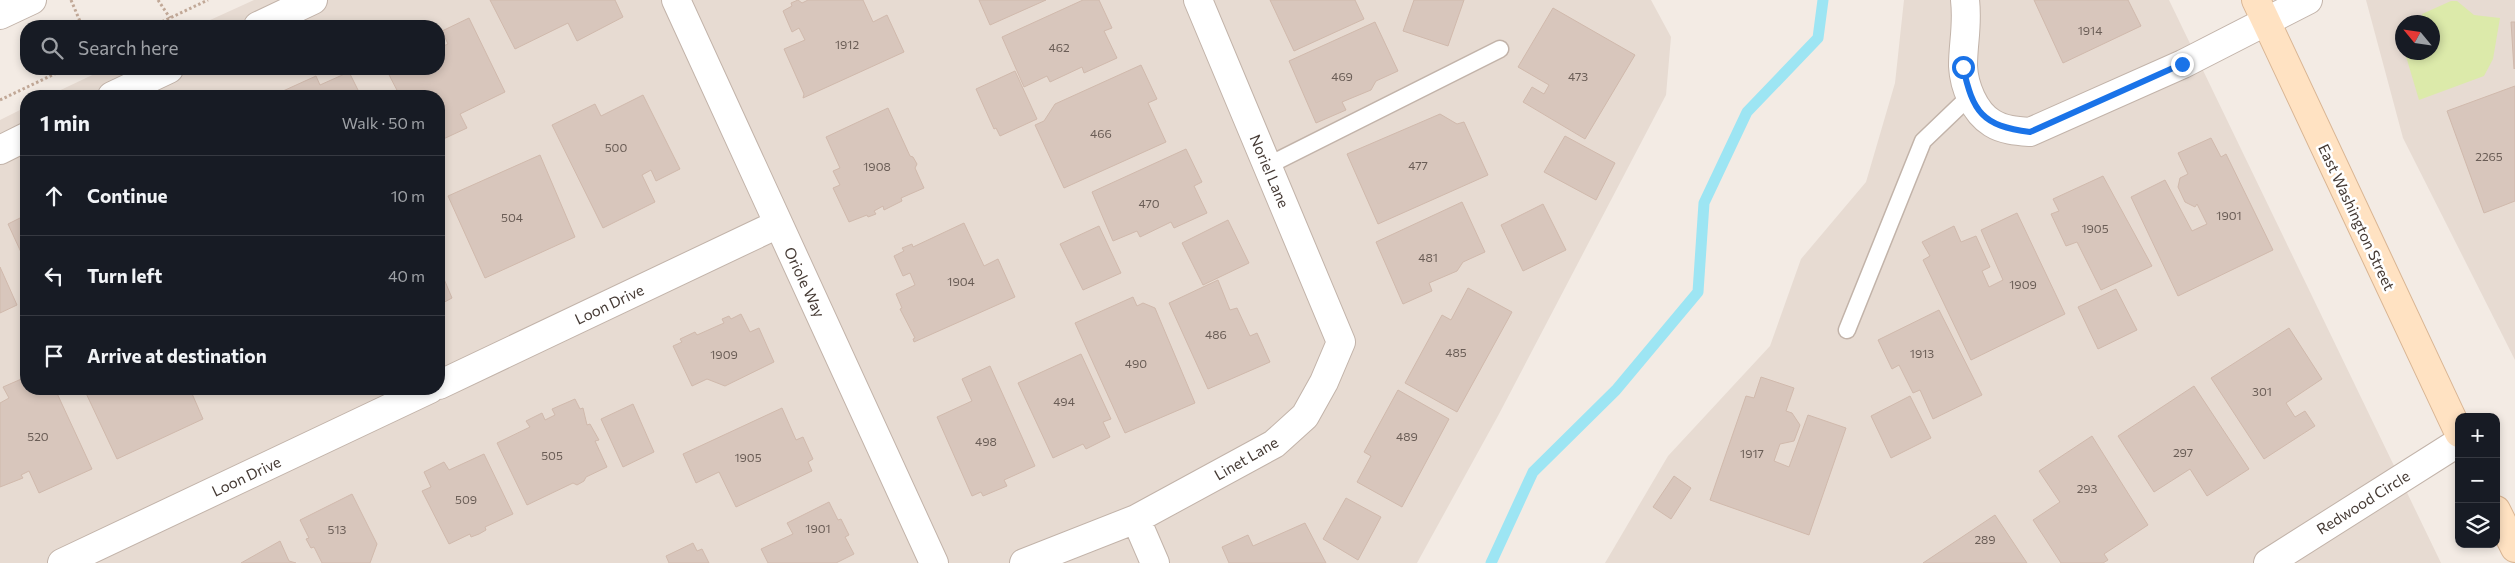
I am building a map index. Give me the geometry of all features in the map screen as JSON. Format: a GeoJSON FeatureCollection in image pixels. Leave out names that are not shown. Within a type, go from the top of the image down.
{"type":"FeatureCollection","features":[{"type":"Feature","properties":{"kind":"main road","name":"East Washington Street"},"geometry":{"type":"LineString","coordinates":[[2262,11],[2455,424]]}},
{"type":"Feature","properties":{"kind":"main road"},"geometry":{"type":"LineString","coordinates":[[2500,518],[2515,548]]}},
{"type":"Feature","properties":{"kind":"street"},"geometry":{"type":"LineString","coordinates":[[0,14],[32,0]]}},
{"type":"Feature","properties":{"kind":"street"},"geometry":{"type":"LineString","coordinates":[[271,20],[313,0]]}},
{"type":"Feature","properties":{"kind":"street","name":"Oriole Way"},"geometry":{"type":"LineString","coordinates":[[676,0],[934,563]]}},
{"type":"Feature","properties":{"kind":"street","name":"Noriel Lane"},"geometry":{"type":"LineString","coordinates":[[1198,0],[1341,342]]}},
{"type":"Feature","properties":{"kind":"street"},"geometry":{"type":"LineString","coordinates":[[1965,0],[1967,25],[1963,67],[1970,96],[1983,115],[1993,124],[2010,130],[2030,132],[2182,64],[2262,11],[2308,0]]}},
{"type":"Feature","properties":{"kind":"street"},"geometry":{"type":"LineString","coordinates":[[125,90],[156,75]]}},
{"type":"Feature","properties":{"kind":"street"},"geometry":{"type":"LineString","coordinates":[[0,150],[20,140]]}},
{"type":"Feature","properties":{"kind":"street","name":"Loon Drive"},"geometry":{"type":"LineString","coordinates":[[445,382],[778,224]]}},
{"type":"Feature","properties":{"kind":"street","name":"Linet Lane"},"geometry":{"type":"LineString","coordinates":[[1024,563],[1136,519],[1274,444],[1305,416],[1324,382],[1341,342]]}},
{"type":"Feature","properties":{"kind":"street","name":"Loon Drive"},"geometry":{"type":"LineString","coordinates":[[62,563],[417,395]]}},
{"type":"Feature","properties":{"kind":"street","name":"Redwood Circle"},"geometry":{"type":"LineString","coordinates":[[2268,563],[2455,445]]}},
{"type":"Feature","properties":{"kind":"street"},"geometry":{"type":"LineString","coordinates":[[1136,519],[1155,563]]}},
{"type":"Feature","properties":{"kind":"lane"},"geometry":{"type":"LineString","coordinates":[[1268,166],[1500,49]]}},
{"type":"Feature","properties":{"kind":"lane"},"geometry":{"type":"LineString","coordinates":[[1847,330],[1923,141],[1970,96]]}},
{"type":"Feature","properties":{"kind":"path"},"geometry":{"type":"LineString","coordinates":[[72,0],[80,20]]}},
{"type":"Feature","properties":{"kind":"path"},"geometry":{"type":"LineString","coordinates":[[158,0],[170,18]]}},
{"type":"Feature","properties":{"kind":"path"},"geometry":{"type":"LineString","coordinates":[[166,20],[208,0]]}},
{"type":"Feature","properties":{"kind":"path"},"geometry":{"type":"LineString","coordinates":[[21,90],[52,75]]}},
{"type":"Feature","properties":{"kind":"path"},"geometry":{"type":"LineString","coordinates":[[0,100],[20,90]]}},
{"type":"Feature","properties":{"kind":"shaded area"},"geometry":{"type":"Polygon","coordinates":[[[254,0],[1651,0],[1671,37],[1666,95],[1499,414],[1417,563],[0,563],[0,120],[20,110],[20,395],[445,395],[445,90],[61,90],[92,75],[445,75],[445,20],[210,20],[254,0]]]}},
{"type":"Feature","properties":{"kind":"shaded area"},"geometry":{"type":"Polygon","coordinates":[[[1904,0],[2169,0],[2441,563],[1605,563],[1668,456],[1770,346],[1801,259],[1866,182],[1895,83],[1904,0]]]}},
{"type":"Feature","properties":{"kind":"shaded area"},"geometry":{"type":"Polygon","coordinates":[[[2366,0],[2515,0],[2515,360],[2403,138],[2366,0]]]}},
{"type":"Feature","properties":{"kind":"green space"},"geometry":{"type":"Polygon","coordinates":[[[2451,1],[2457,1],[2474,15],[2500,18],[2493,59],[2484,76],[2419,100],[2407,60],[2440,60],[2440,15],[2422,14],[2451,1]]]}},
{"type":"Feature","properties":{"kind":"building"},"geometry":{"type":"Polygon","coordinates":[[[490,0],[615,0],[623,17],[577,41],[568,23],[515,49],[490,0]]]}},
{"type":"Feature","properties":{"kind":"building"},"geometry":{"type":"Polygon","coordinates":[[[798,0],[802,3],[808,0],[863,0],[873,22],[887,15],[904,52],[803,98],[804,94],[784,49],[805,40],[799,28],[792,32],[783,11],[792,6],[791,3],[798,0]]]}},
{"type":"Feature","properties":{"kind":"building"},"geometry":{"type":"Polygon","coordinates":[[[979,0],[1046,0],[990,25],[979,0]]]}},
{"type":"Feature","properties":{"kind":"building"},"geometry":{"type":"Polygon","coordinates":[[[1083,0],[1099,0],[1112,28],[1104,31],[1117,58],[1084,73],[1082,67],[1050,82],[1047,76],[1024,87],[1002,37],[1083,0]]]}},
{"type":"Feature","properties":{"kind":"building"},"geometry":{"type":"Polygon","coordinates":[[[1270,0],[1355,0],[1364,19],[1294,51],[1270,0]]]}},
{"type":"Feature","properties":{"kind":"building"},"geometry":{"type":"Polygon","coordinates":[[[1414,0],[1464,0],[1448,46],[1403,31],[1414,0]]]}},
{"type":"Feature","properties":{"kind":"building"},"geometry":{"type":"Polygon","coordinates":[[[2034,0],[2128,0],[2141,26],[2063,63],[2034,0]]]}},
{"type":"Feature","properties":{"kind":"building"},"geometry":{"type":"Polygon","coordinates":[[[1553,8],[1635,55],[1585,139],[1523,102],[1532,87],[1544,94],[1549,85],[1518,67],[1553,8]]]}},
{"type":"Feature","properties":{"kind":"building"},"geometry":{"type":"Polygon","coordinates":[[[469,18],[505,92],[460,114],[467,128],[445,138],[445,90],[397,90],[389,75],[445,75],[445,45],[448,44],[445,38],[445,30],[469,18]]]}},
{"type":"Feature","properties":{"kind":"building"},"geometry":{"type":"Polygon","coordinates":[[[1375,22],[1398,71],[1376,81],[1371,90],[1342,102],[1346,110],[1316,123],[1289,61],[1375,22]]]}},
{"type":"Feature","properties":{"kind":"building"},"geometry":{"type":"Polygon","coordinates":[[[2511,22],[2515,22],[2514,69],[2511,22]]]}},
{"type":"Feature","properties":{"kind":"building"},"geometry":{"type":"Polygon","coordinates":[[[1141,65],[1157,99],[1148,103],[1166,142],[1064,188],[1035,125],[1044,121],[1055,104],[1141,65]]]}},
{"type":"Feature","properties":{"kind":"building"},"geometry":{"type":"Polygon","coordinates":[[[1015,71],[1037,119],[1000,136],[996,128],[994,129],[976,89],[1015,71]]]}},
{"type":"Feature","properties":{"kind":"building"},"geometry":{"type":"Polygon","coordinates":[[[342,75],[350,75],[358,90],[285,90],[316,76],[320,85],[342,75]]]}},
{"type":"Feature","properties":{"kind":"building"},"geometry":{"type":"Polygon","coordinates":[[[2515,86],[2515,201],[2484,213],[2447,111],[2515,86]]]}},
{"type":"Feature","properties":{"kind":"building"},"geometry":{"type":"Polygon","coordinates":[[[643,95],[680,169],[656,181],[651,170],[642,175],[655,202],[603,228],[552,125],[595,104],[601,116],[643,95]]]}},
{"type":"Feature","properties":{"kind":"building"},"geometry":{"type":"Polygon","coordinates":[[[888,108],[910,156],[913,157],[917,164],[915,168],[924,188],[901,198],[902,201],[884,210],[883,206],[874,211],[876,214],[868,217],[867,215],[849,222],[833,188],[840,185],[833,171],[840,168],[826,137],[888,108]]]}},
{"type":"Feature","properties":{"kind":"building"},"geometry":{"type":"Polygon","coordinates":[[[1440,114],[1457,124],[1464,122],[1488,175],[1378,224],[1347,154],[1440,114]]]}},
{"type":"Feature","properties":{"kind":"building"},"geometry":{"type":"Polygon","coordinates":[[[1565,136],[1615,163],[1596,200],[1544,172],[1565,136]]]}},
{"type":"Feature","properties":{"kind":"building"},"geometry":{"type":"Polygon","coordinates":[[[2211,138],[2221,157],[2226,154],[2273,250],[2178,296],[2131,197],[2165,180],[2192,231],[2207,224],[2197,204],[2195,207],[2185,202],[2178,187],[2180,178],[2188,174],[2178,153],[2211,138]]]}},
{"type":"Feature","properties":{"kind":"building"},"geometry":{"type":"Polygon","coordinates":[[[1186,149],[1202,182],[1194,186],[1207,213],[1174,228],[1171,222],[1140,237],[1137,231],[1113,241],[1092,192],[1186,149]]]}},
{"type":"Feature","properties":{"kind":"building"},"geometry":{"type":"Polygon","coordinates":[[[540,155],[575,237],[485,278],[448,196],[540,155]]]}},
{"type":"Feature","properties":{"kind":"building"},"geometry":{"type":"Polygon","coordinates":[[[2103,176],[2152,266],[2101,290],[2077,242],[2066,246],[2051,214],[2059,211],[2053,199],[2103,176]]]}},
{"type":"Feature","properties":{"kind":"building"},"geometry":{"type":"Polygon","coordinates":[[[1462,202],[1485,252],[1463,262],[1457,271],[1429,283],[1432,291],[1403,304],[1376,242],[1462,202]]]}},
{"type":"Feature","properties":{"kind":"building"},"geometry":{"type":"Polygon","coordinates":[[[1543,204],[1566,250],[1523,271],[1501,225],[1543,204]]]}},
{"type":"Feature","properties":{"kind":"building"},"geometry":{"type":"Polygon","coordinates":[[[2017,213],[2065,314],[1971,360],[1923,260],[1930,256],[1922,242],[1954,226],[1961,242],[1976,236],[1990,267],[1982,271],[1989,287],[2003,280],[1981,230],[2017,213]]]}},
{"type":"Feature","properties":{"kind":"building"},"geometry":{"type":"Polygon","coordinates":[[[20,218],[20,250],[8,224],[20,218]]]}},
{"type":"Feature","properties":{"kind":"building"},"geometry":{"type":"Polygon","coordinates":[[[1228,220],[1249,263],[1203,285],[1182,243],[1228,220]]]}},
{"type":"Feature","properties":{"kind":"building"},"geometry":{"type":"Polygon","coordinates":[[[964,223],[984,266],[998,259],[1015,297],[914,342],[913,339],[915,338],[900,309],[902,308],[896,294],[915,285],[910,273],[903,276],[894,256],[904,251],[902,248],[912,244],[913,247],[964,223]]]}},
{"type":"Feature","properties":{"kind":"building"},"geometry":{"type":"Polygon","coordinates":[[[1099,226],[1121,273],[1083,290],[1060,244],[1099,226]]]}},
{"type":"Feature","properties":{"kind":"building"},"geometry":{"type":"Polygon","coordinates":[[[0,267],[17,305],[0,313],[0,267]]]}},
{"type":"Feature","properties":{"kind":"building"},"geometry":{"type":"Polygon","coordinates":[[[1218,280],[1230,310],[1237,308],[1250,336],[1257,333],[1270,362],[1208,389],[1169,303],[1218,280]]]}},
{"type":"Feature","properties":{"kind":"building"},"geometry":{"type":"Polygon","coordinates":[[[445,281],[452,298],[445,302],[445,281]]]}},
{"type":"Feature","properties":{"kind":"building"},"geometry":{"type":"Polygon","coordinates":[[[1468,288],[1512,312],[1457,412],[1405,383],[1442,315],[1451,320],[1468,288]]]}},
{"type":"Feature","properties":{"kind":"building"},"geometry":{"type":"Polygon","coordinates":[[[2116,289],[2137,330],[2098,349],[2078,307],[2116,289]]]}},
{"type":"Feature","properties":{"kind":"building"},"geometry":{"type":"Polygon","coordinates":[[[1133,297],[1137,306],[1143,303],[1155,308],[1195,403],[1125,433],[1075,323],[1133,297]]]}},
{"type":"Feature","properties":{"kind":"building"},"geometry":{"type":"Polygon","coordinates":[[[1939,310],[1982,395],[1933,419],[1920,390],[1913,393],[1899,365],[1892,369],[1878,340],[1939,310]]]}},
{"type":"Feature","properties":{"kind":"building"},"geometry":{"type":"Polygon","coordinates":[[[741,314],[750,332],[759,328],[774,362],[725,386],[707,379],[692,386],[673,346],[682,342],[680,339],[695,332],[697,335],[724,323],[722,319],[729,316],[731,319],[741,314]]]}},
{"type":"Feature","properties":{"kind":"building"},"geometry":{"type":"Polygon","coordinates":[[[2289,328],[2322,379],[2286,403],[2295,417],[2305,411],[2315,426],[2264,459],[2211,378],[2289,328]]]}},
{"type":"Feature","properties":{"kind":"building"},"geometry":{"type":"Polygon","coordinates":[[[1081,354],[1111,419],[1103,422],[1110,437],[1086,449],[1083,444],[1053,458],[1018,383],[1081,354]]]}},
{"type":"Feature","properties":{"kind":"building"},"geometry":{"type":"Polygon","coordinates":[[[990,366],[1035,466],[1004,480],[1007,486],[983,496],[981,492],[972,496],[937,417],[972,401],[962,379],[990,366]]]}},
{"type":"Feature","properties":{"kind":"building"},"geometry":{"type":"Polygon","coordinates":[[[1761,377],[1794,388],[1786,411],[1792,413],[1800,425],[1794,441],[1780,444],[1774,461],[1789,467],[1808,415],[1846,428],[1809,535],[1710,500],[1746,396],[1754,398],[1761,377]]]}},
{"type":"Feature","properties":{"kind":"building"},"geometry":{"type":"Polygon","coordinates":[[[20,380],[20,395],[58,395],[92,469],[39,493],[29,471],[21,475],[23,478],[0,487],[0,403],[9,398],[3,387],[20,380]]]}},
{"type":"Feature","properties":{"kind":"building"},"geometry":{"type":"Polygon","coordinates":[[[2194,386],[2249,469],[2207,496],[2190,469],[2154,492],[2118,436],[2194,386]]]}},
{"type":"Feature","properties":{"kind":"building"},"geometry":{"type":"Polygon","coordinates":[[[1398,390],[1449,419],[1402,507],[1357,482],[1371,456],[1364,452],[1398,390]]]}},
{"type":"Feature","properties":{"kind":"building"},"geometry":{"type":"Polygon","coordinates":[[[87,395],[193,395],[203,419],[117,459],[87,395]]]}},
{"type":"Feature","properties":{"kind":"building"},"geometry":{"type":"Polygon","coordinates":[[[1910,396],[1931,438],[1891,458],[1871,416],[1910,396]]]}},
{"type":"Feature","properties":{"kind":"building"},"geometry":{"type":"Polygon","coordinates":[[[575,399],[580,409],[583,408],[587,425],[590,424],[599,440],[595,441],[607,467],[586,477],[584,481],[577,485],[573,483],[527,505],[497,443],[530,427],[526,421],[542,413],[545,420],[555,415],[552,409],[575,399]]]}},
{"type":"Feature","properties":{"kind":"building"},"geometry":{"type":"Polygon","coordinates":[[[633,404],[654,452],[623,467],[601,419],[633,404]]]}},
{"type":"Feature","properties":{"kind":"building"},"geometry":{"type":"Polygon","coordinates":[[[782,408],[796,440],[803,437],[813,459],[808,462],[812,471],[736,507],[719,472],[696,483],[683,454],[782,408]]]}},
{"type":"Feature","properties":{"kind":"building"},"geometry":{"type":"Polygon","coordinates":[[[2092,436],[2148,525],[2104,554],[2108,560],[2103,563],[2061,563],[2033,520],[2060,502],[2039,471],[2092,436]]]}},
{"type":"Feature","properties":{"kind":"building"},"geometry":{"type":"Polygon","coordinates":[[[484,454],[513,514],[485,527],[486,530],[479,534],[471,537],[470,534],[449,544],[422,491],[431,487],[424,472],[444,462],[449,470],[484,454]]]}},
{"type":"Feature","properties":{"kind":"building"},"geometry":{"type":"Polygon","coordinates":[[[1674,476],[1691,488],[1671,519],[1653,507],[1674,476]]]}},
{"type":"Feature","properties":{"kind":"building"},"geometry":{"type":"Polygon","coordinates":[[[352,494],[377,544],[370,563],[322,563],[314,547],[311,548],[306,539],[309,538],[300,520],[352,494]]]}},
{"type":"Feature","properties":{"kind":"building"},"geometry":{"type":"Polygon","coordinates":[[[1346,498],[1381,517],[1358,560],[1323,539],[1346,498]]]}},
{"type":"Feature","properties":{"kind":"building"},"geometry":{"type":"Polygon","coordinates":[[[829,502],[838,520],[841,519],[849,535],[845,537],[854,554],[836,563],[768,563],[761,549],[793,534],[787,523],[829,502]]]}},
{"type":"Feature","properties":{"kind":"building"},"geometry":{"type":"Polygon","coordinates":[[[1995,515],[2027,563],[1923,563],[1995,515]]]}},
{"type":"Feature","properties":{"kind":"building"},"geometry":{"type":"Polygon","coordinates":[[[1305,523],[1326,563],[1229,563],[1222,547],[1248,535],[1253,546],[1305,523]]]}},
{"type":"Feature","properties":{"kind":"building"},"geometry":{"type":"Polygon","coordinates":[[[280,541],[289,561],[296,563],[241,563],[280,541]]]}},
{"type":"Feature","properties":{"kind":"building"},"geometry":{"type":"Polygon","coordinates":[[[693,543],[697,551],[702,549],[709,563],[669,563],[666,556],[693,543]]]}},
{"type":"Feature","properties":{"kind":"waterway"},"geometry":{"type":"LineString","coordinates":[[1491,563],[1533,472],[1616,390],[1698,292],[1704,203],[1747,112],[1818,38],[1823,0]]}},
{"type":"Feature","properties":{"kind":"route"},"geometry":{"type":"LineString","coordinates":[[1963,67],[1970,96],[1983,115],[1993,124],[2010,130],[2030,132],[2182,64]]}}]}
